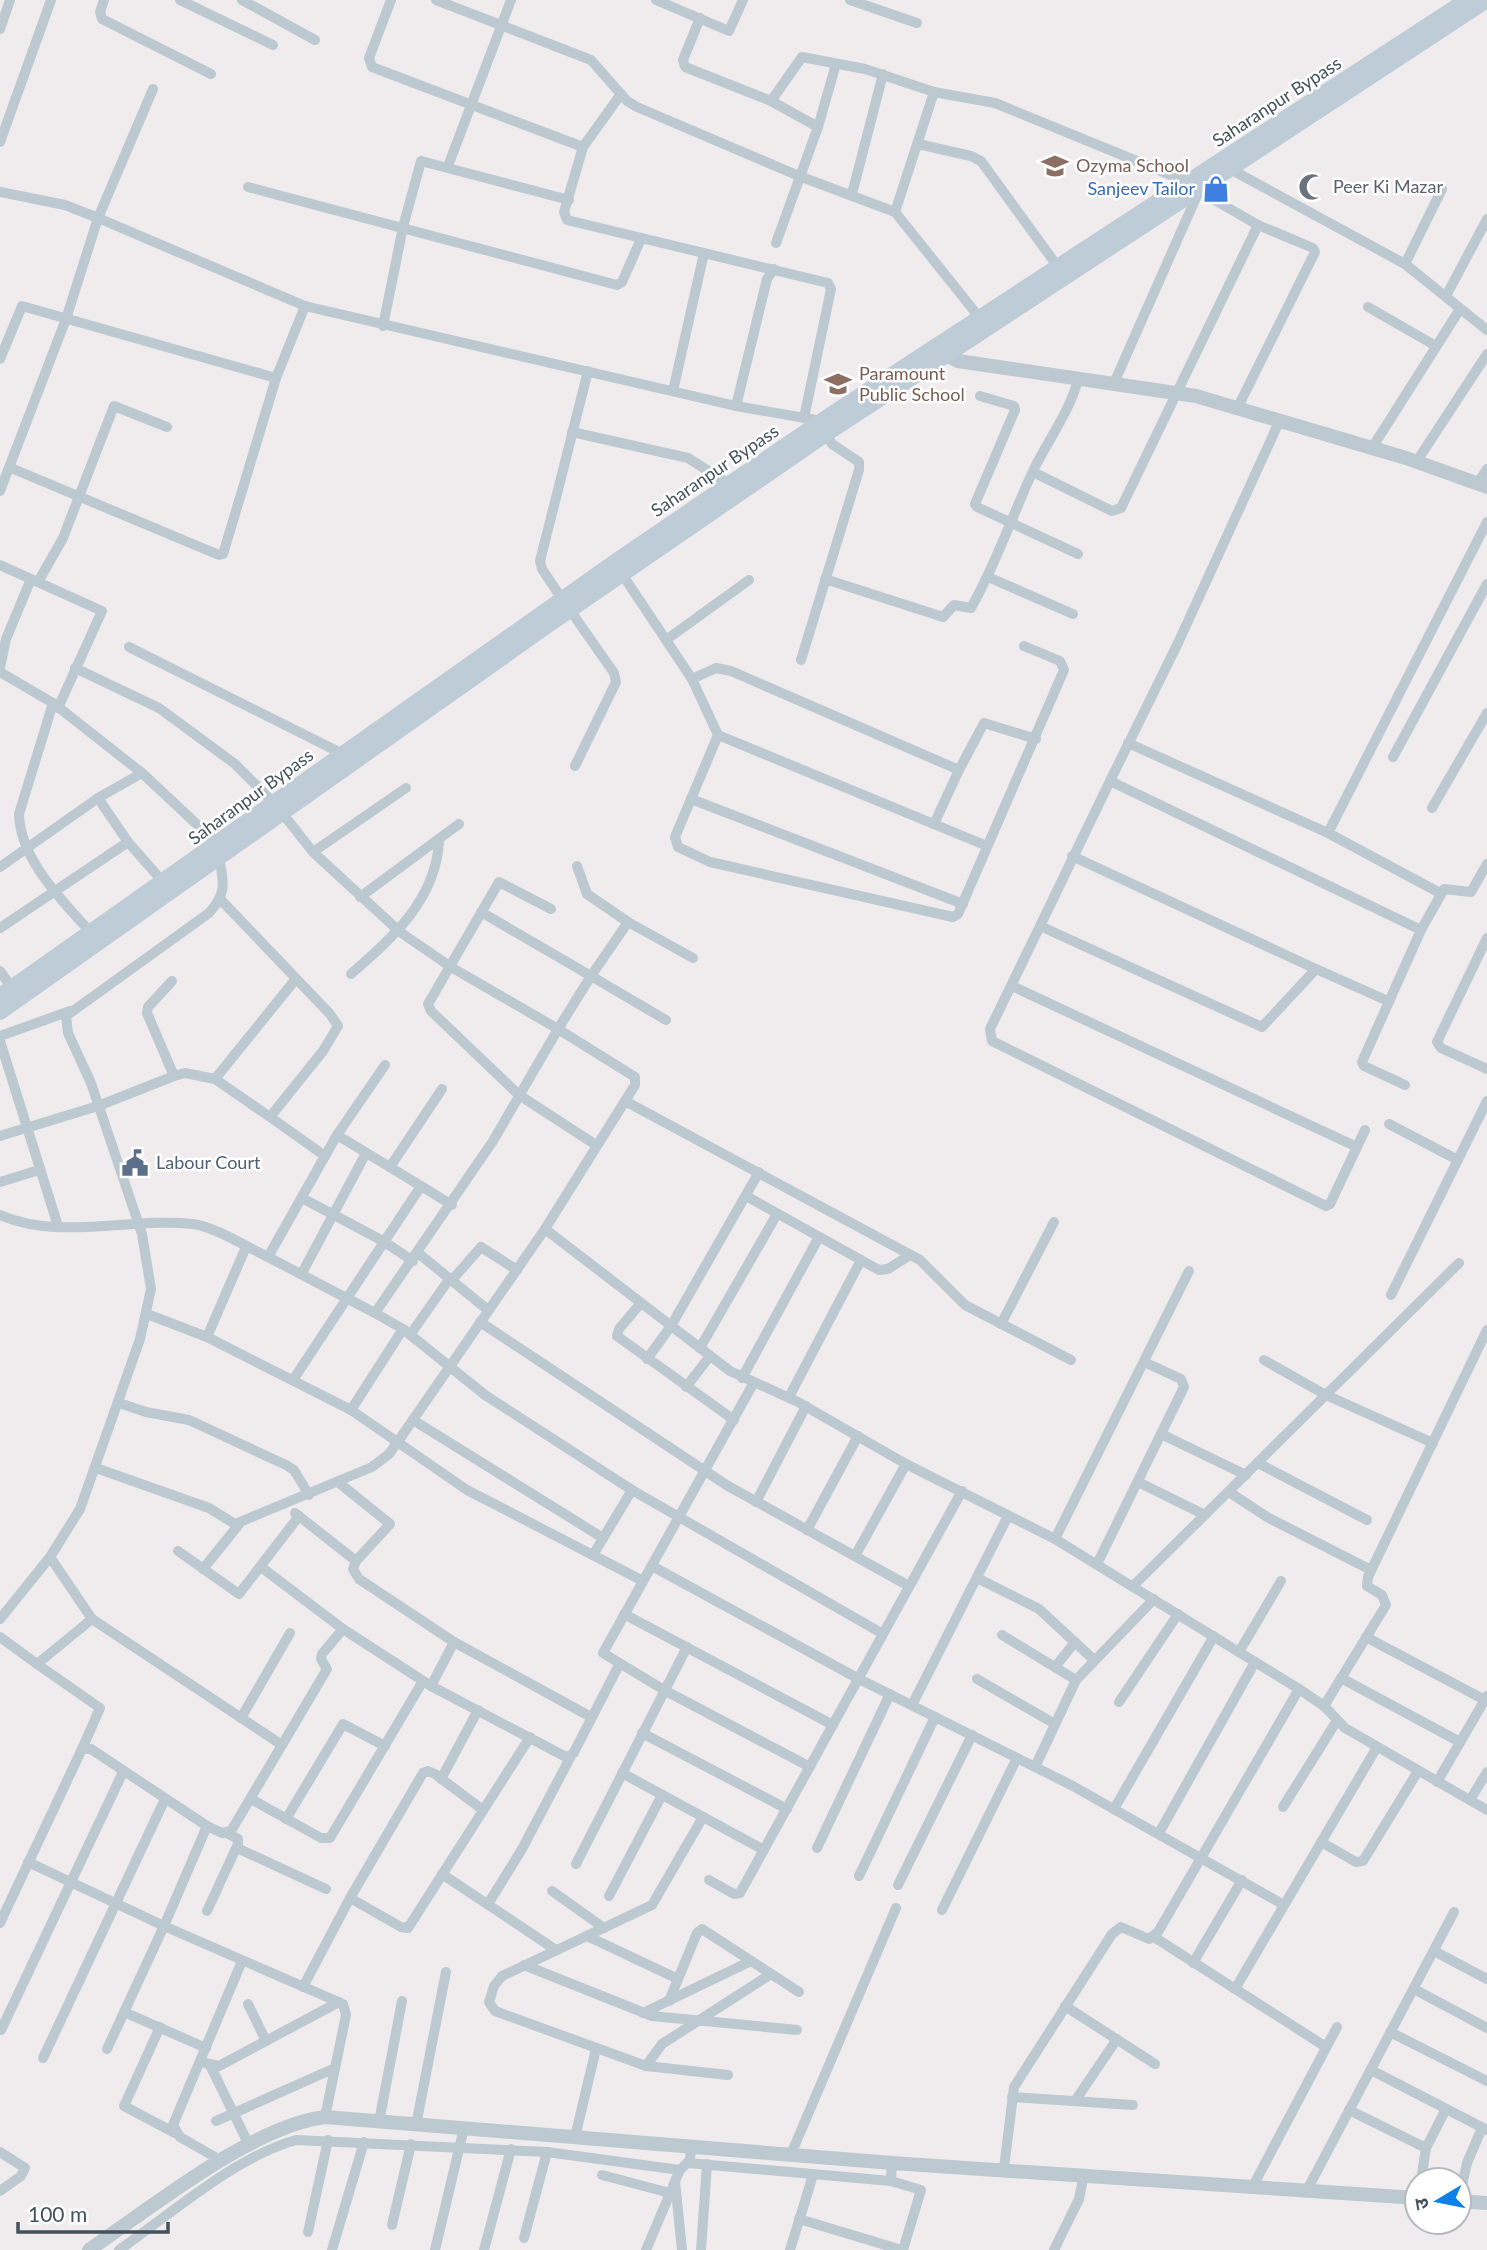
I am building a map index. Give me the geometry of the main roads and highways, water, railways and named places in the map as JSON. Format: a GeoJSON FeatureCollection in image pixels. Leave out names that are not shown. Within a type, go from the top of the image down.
{"type":"FeatureCollection","features":[{"type":"Feature","properties":{"kind":"main road"},"geometry":{"type":"LineString","coordinates":[[943,350],[1193,187],[1230,169],[1479,6]]}},
{"type":"Feature","properties":{"kind":"main road","name":"Saharanpur Bypass"},"geometry":{"type":"LineString","coordinates":[[6,992],[164,883],[219,851],[279,809],[344,754],[595,584],[729,484],[826,429],[943,350],[979,317],[1193,187],[1479,6]]}},
{"type":"Feature","properties":{"kind":"main road"},"geometry":{"type":"LineString","coordinates":[[595,584],[622,574],[826,429]]}},
{"type":"Feature","properties":{"kind":"main road"},"geometry":{"type":"LineString","coordinates":[[279,809],[566,604]]}},
{"type":"Feature","properties":{"kind":"main road"},"geometry":{"type":"LineString","coordinates":[[0,1012],[219,851]]}},
{"type":"Feature","properties":{"kind":"place","name":"Ozyma School"},"geometry":{"type":"Point","coordinates":[1055,166]}},
{"type":"Feature","properties":{"kind":"place","name":"Peer Ki Mazar"},"geometry":{"type":"Point","coordinates":[1312,187]}},
{"type":"Feature","properties":{"kind":"place","name":"Sanjeev Tailor"},"geometry":{"type":"Point","coordinates":[1216,189]}},
{"type":"Feature","properties":{"kind":"place","name":"Paramount Public School"},"geometry":{"type":"Point","coordinates":[838,384]}},
{"type":"Feature","properties":{"kind":"place","name":"Labour Court"},"geometry":{"type":"Point","coordinates":[135,1163]}}]}
